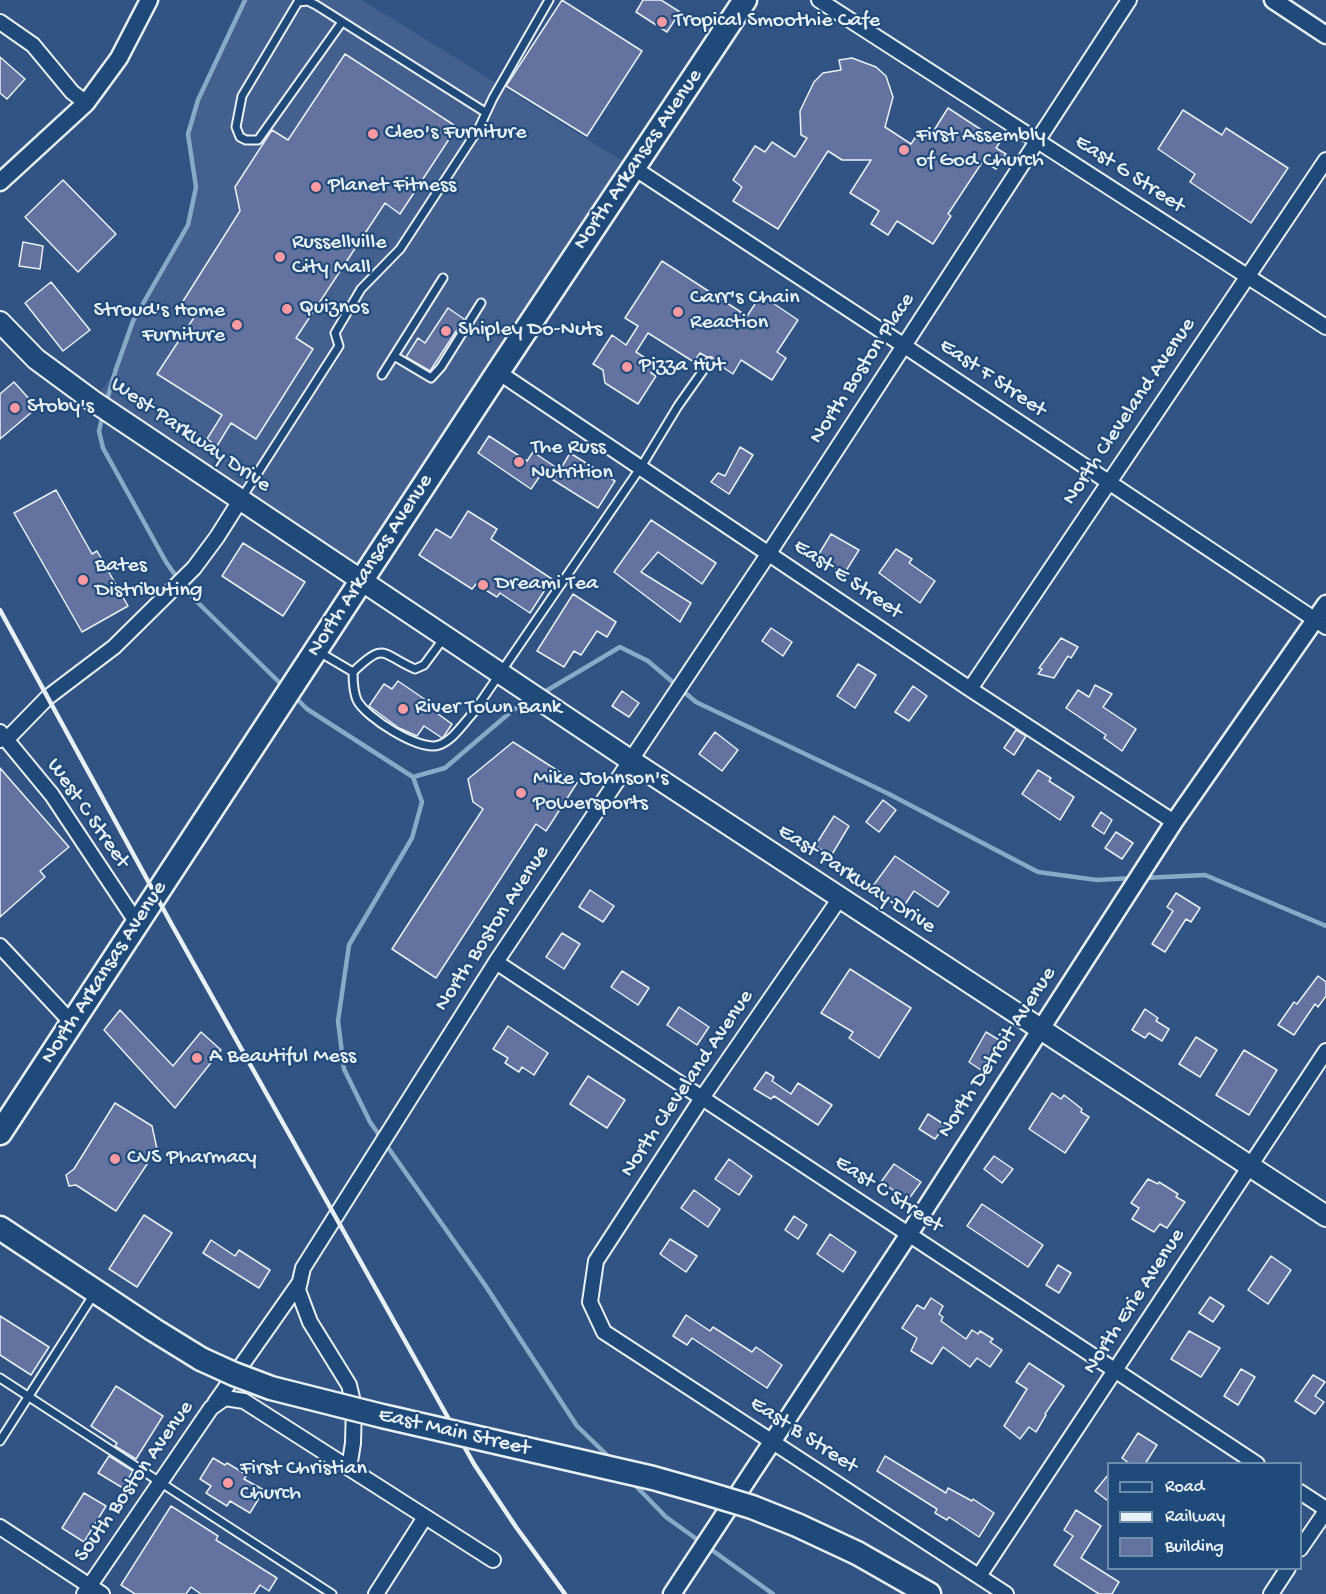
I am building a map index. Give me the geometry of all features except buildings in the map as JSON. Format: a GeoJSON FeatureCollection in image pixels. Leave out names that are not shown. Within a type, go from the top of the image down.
{"type":"FeatureCollection","features":[{"type":"Feature","properties":{"kind":"main road","name":"North Arkansas Avenue"},"geometry":{"type":"LineString","coordinates":[[0,1133],[498,372],[745,0]]}},
{"type":"Feature","properties":{"kind":"main road","name":"West Parkway Drive"},"geometry":{"type":"LineString","coordinates":[[0,322],[36,359],[93,401],[363,580]]}},
{"type":"Feature","properties":{"kind":"main road","name":"East Parkway Drive"},"geometry":{"type":"LineString","coordinates":[[363,580],[630,760],[1326,1216]]}},
{"type":"Feature","properties":{"kind":"main road","name":"East Main Street"},"geometry":{"type":"LineString","coordinates":[[0,1228],[201,1359],[271,1388],[699,1491],[770,1514],[857,1553],[929,1594]]}},
{"type":"Feature","properties":{"kind":"street"},"geometry":{"type":"LineString","coordinates":[[0,182],[86,103],[119,58],[149,0]]}},
{"type":"Feature","properties":{"kind":"street","name":"East G Street"},"geometry":{"type":"LineString","coordinates":[[819,0],[1326,327]]}},
{"type":"Feature","properties":{"kind":"street","name":"North Boston Place"},"geometry":{"type":"LineString","coordinates":[[630,760],[769,553],[1129,0]]}},
{"type":"Feature","properties":{"kind":"street"},"geometry":{"type":"LineString","coordinates":[[1273,0],[1326,35]]}},
{"type":"Feature","properties":{"kind":"street"},"geometry":{"type":"LineString","coordinates":[[0,22],[33,45],[72,92],[86,103]]}},
{"type":"Feature","properties":{"kind":"street","name":"North Cleveland Avenue"},"geometry":{"type":"LineString","coordinates":[[970,689],[1326,160]]}},
{"type":"Feature","properties":{"kind":"street","name":"East F Street"},"geometry":{"type":"LineString","coordinates":[[634,168],[1321,624]]}},
{"type":"Feature","properties":{"kind":"street","name":"East E Street"},"geometry":{"type":"LineString","coordinates":[[498,372],[970,689],[1174,822]]}},
{"type":"Feature","properties":{"kind":"street"},"geometry":{"type":"LineString","coordinates":[[1,736],[10,736],[48,697],[114,647],[170,589],[194,568],[241,499]]}},
{"type":"Feature","properties":{"kind":"street","name":"North Detroit Avenue"},"geometry":{"type":"LineString","coordinates":[[672,1594],[909,1234],[1174,822],[1321,624],[1326,604]]}},
{"type":"Feature","properties":{"kind":"street","name":"West C Street"},"geometry":{"type":"LineString","coordinates":[[1,736],[52,795],[137,923]]}},
{"type":"Feature","properties":{"kind":"street","name":"North Boston Avenue"},"geometry":{"type":"LineString","coordinates":[[300,1282],[303,1268],[379,1145],[496,962],[630,760]]}},
{"type":"Feature","properties":{"kind":"street","name":"North Cleveland Avenue"},"geometry":{"type":"LineString","coordinates":[[590,1302],[596,1261],[702,1098],[840,898]]}},
{"type":"Feature","properties":{"kind":"street"},"geometry":{"type":"LineString","coordinates":[[0,945],[72,1023]]}},
{"type":"Feature","properties":{"kind":"street","name":"East C Street"},"geometry":{"type":"LineString","coordinates":[[496,962],[1254,1462]]}},
{"type":"Feature","properties":{"kind":"street","name":"North Erie Avenue"},"geometry":{"type":"LineString","coordinates":[[979,1576],[1326,1051]]}},
{"type":"Feature","properties":{"kind":"street"},"geometry":{"type":"LineString","coordinates":[[211,1408],[300,1282]]}},
{"type":"Feature","properties":{"kind":"street"},"geometry":{"type":"LineString","coordinates":[[300,1282],[298,1290],[310,1322],[349,1385],[354,1406],[349,1468],[493,1560]]}},
{"type":"Feature","properties":{"kind":"street","name":"East B Street"},"geometry":{"type":"LineString","coordinates":[[590,1302],[604,1332],[1005,1594]]}},
{"type":"Feature","properties":{"kind":"street","name":"South Boston Avenue"},"geometry":{"type":"LineString","coordinates":[[86,1590],[211,1408],[225,1398],[244,1401],[349,1468]]}},
{"type":"Feature","properties":{"kind":"street"},"geometry":{"type":"LineString","coordinates":[[1302,1493],[1326,1510],[1302,1547]]}},
{"type":"Feature","properties":{"kind":"street"},"geometry":{"type":"LineString","coordinates":[[376,1594],[425,1517]]}},
{"type":"Feature","properties":{"kind":"street"},"geometry":{"type":"LineString","coordinates":[[0,1527],[86,1590],[102,1594]]}},
{"type":"Feature","properties":{"kind":"street"},"geometry":{"type":"LineString","coordinates":[[1271,1594],[1287,1570]]}},
{"type":"Feature","properties":{"kind":"lane"},"geometry":{"type":"LineString","coordinates":[[241,499],[339,346],[334,333],[361,289],[400,249],[479,128],[485,112],[549,0]]}},
{"type":"Feature","properties":{"kind":"lane"},"geometry":{"type":"LineString","coordinates":[[342,22],[258,140],[246,140],[240,137],[236,127],[242,96],[298,2],[308,1],[342,22],[485,112]]}},
{"type":"Feature","properties":{"kind":"lane"},"geometry":{"type":"LineString","coordinates":[[382,375],[443,278]]}},
{"type":"Feature","properties":{"kind":"lane"},"geometry":{"type":"LineString","coordinates":[[394,356],[431,378],[441,367],[481,303]]}},
{"type":"Feature","properties":{"kind":"lane"},"geometry":{"type":"LineString","coordinates":[[353,672],[354,690],[358,702],[400,735],[427,746],[438,746],[449,740],[472,713],[500,673],[641,467],[678,406],[709,362]]}},
{"type":"Feature","properties":{"kind":"lane"},"geometry":{"type":"LineString","coordinates":[[353,672],[376,653],[384,652],[415,669],[424,664],[446,636]]}},
{"type":"Feature","properties":{"kind":"lane"},"geometry":{"type":"LineString","coordinates":[[316,651],[353,672]]}},
{"type":"Feature","properties":{"kind":"lane"},"geometry":{"type":"LineString","coordinates":[[0,1441],[96,1291]]}},
{"type":"Feature","properties":{"kind":"lane"},"geometry":{"type":"LineString","coordinates":[[0,1377],[332,1594]]}},
{"type":"Feature","properties":{"kind":"shaded area","name":"Russellville City Mall"},"geometry":{"type":"Polygon","coordinates":[[[245,0],[362,0],[634,168],[363,580],[94,401],[116,369],[133,321],[188,225],[196,187],[188,134],[198,100],[245,0]]]}},
{"type":"Feature","properties":{"kind":"waterway"},"geometry":{"type":"LineString","coordinates":[[106,403],[133,321],[188,225],[196,187],[188,134],[198,100],[245,0]]}},
{"type":"Feature","properties":{"kind":"waterway"},"geometry":{"type":"LineString","coordinates":[[103,414],[99,431],[103,448],[166,562],[188,593],[283,686]]}},
{"type":"Feature","properties":{"kind":"waterway"},"geometry":{"type":"LineString","coordinates":[[541,694],[620,647],[648,661],[696,702],[887,793],[1038,872],[1097,880],[1133,878]]}},
{"type":"Feature","properties":{"kind":"waterway"},"geometry":{"type":"LineString","coordinates":[[294,696],[307,709],[413,777],[422,802],[412,838],[349,945],[338,1021],[344,1069],[370,1122],[485,1285],[577,1426],[610,1458]]}},
{"type":"Feature","properties":{"kind":"waterway"},"geometry":{"type":"LineString","coordinates":[[413,777],[445,768],[513,710],[531,700]]}},
{"type":"Feature","properties":{"kind":"waterway"},"geometry":{"type":"LineString","coordinates":[[1144,878],[1205,875],[1326,926]]}},
{"type":"Feature","properties":{"kind":"waterway"},"geometry":{"type":"LineString","coordinates":[[632,1482],[666,1517],[773,1594]]}},
{"type":"Feature","properties":{"kind":"railway"},"geometry":{"type":"LineString","coordinates":[[0,610],[172,925],[474,1464],[565,1594]]}},
{"type":"Feature","properties":{"kind":"place","name":"Tropical Smoothie Cafe"},"geometry":{"type":"Point","coordinates":[662,22]}},
{"type":"Feature","properties":{"kind":"place","name":"Cleo's Furniture"},"geometry":{"type":"Point","coordinates":[373,134]}},
{"type":"Feature","properties":{"kind":"place","name":"First Assembly of God Church"},"geometry":{"type":"Point","coordinates":[904,150]}},
{"type":"Feature","properties":{"kind":"place","name":"Planet Fitness"},"geometry":{"type":"Point","coordinates":[316,187]}},
{"type":"Feature","properties":{"kind":"place","name":"Russellville City Mall"},"geometry":{"type":"Point","coordinates":[280,257]}},
{"type":"Feature","properties":{"kind":"place","name":"Quiznos"},"geometry":{"type":"Point","coordinates":[287,309]}},
{"type":"Feature","properties":{"kind":"place","name":"Carr's Chain Reaction"},"geometry":{"type":"Point","coordinates":[678,312]}},
{"type":"Feature","properties":{"kind":"place","name":"Stroud's Home Furniture"},"geometry":{"type":"Point","coordinates":[237,325]}},
{"type":"Feature","properties":{"kind":"place","name":"Shipley Do-Nuts"},"geometry":{"type":"Point","coordinates":[446,331]}},
{"type":"Feature","properties":{"kind":"place","name":"Pizza Hut"},"geometry":{"type":"Point","coordinates":[627,367]}},
{"type":"Feature","properties":{"kind":"place","name":"Stoby's"},"geometry":{"type":"Point","coordinates":[15,408]}},
{"type":"Feature","properties":{"kind":"place","name":"The Russ Nutrition"},"geometry":{"type":"Point","coordinates":[519,462]}},
{"type":"Feature","properties":{"kind":"place","name":"Bates Distributing"},"geometry":{"type":"Point","coordinates":[83,580]}},
{"type":"Feature","properties":{"kind":"place","name":"Dreami Tea"},"geometry":{"type":"Point","coordinates":[483,585]}},
{"type":"Feature","properties":{"kind":"place","name":"River Town Bank"},"geometry":{"type":"Point","coordinates":[403,709]}},
{"type":"Feature","properties":{"kind":"place","name":"Mike Johnson's Powersports"},"geometry":{"type":"Point","coordinates":[521,793]}},
{"type":"Feature","properties":{"kind":"place","name":"A Beautiful Mess"},"geometry":{"type":"Point","coordinates":[197,1058]}},
{"type":"Feature","properties":{"kind":"place","name":"CVS Pharmacy"},"geometry":{"type":"Point","coordinates":[115,1159]}},
{"type":"Feature","properties":{"kind":"place","name":"First Christian Church"},"geometry":{"type":"Point","coordinates":[228,1483]}}]}
